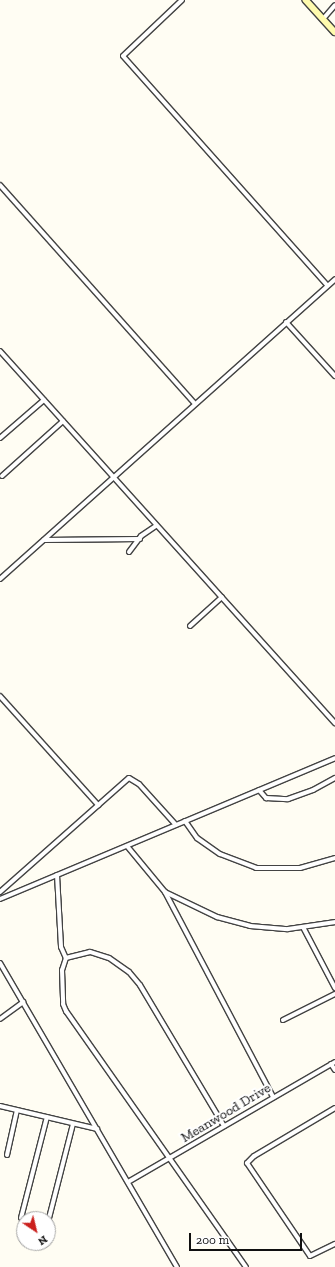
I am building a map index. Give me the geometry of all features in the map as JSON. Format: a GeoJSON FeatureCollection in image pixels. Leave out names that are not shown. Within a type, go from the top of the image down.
{"type":"FeatureCollection","features":[{"type":"Feature","properties":{"kind":"main road"},"geometry":{"type":"LineString","coordinates":[[306,0],[335,32]]}},
{"type":"Feature","properties":{"kind":"street"},"geometry":{"type":"LineString","coordinates":[[182,0],[123,56],[328,285]]}},
{"type":"Feature","properties":{"kind":"street"},"geometry":{"type":"LineString","coordinates":[[324,20],[335,5]]}},
{"type":"Feature","properties":{"kind":"street"},"geometry":{"type":"LineString","coordinates":[[1,188],[194,403]]}},
{"type":"Feature","properties":{"kind":"street"},"geometry":{"type":"LineString","coordinates":[[0,579],[194,403],[335,279]]}},
{"type":"Feature","properties":{"kind":"street"},"geometry":{"type":"LineString","coordinates":[[286,322],[335,376]]}},
{"type":"Feature","properties":{"kind":"street"},"geometry":{"type":"LineString","coordinates":[[0,351],[156,526],[335,722]]}},
{"type":"Feature","properties":{"kind":"street"},"geometry":{"type":"LineString","coordinates":[[0,438],[44,400]]}},
{"type":"Feature","properties":{"kind":"street"},"geometry":{"type":"LineString","coordinates":[[2,476],[63,421]]}},
{"type":"Feature","properties":{"kind":"street"},"geometry":{"type":"LineString","coordinates":[[129,552],[140,539],[156,526]]}},
{"type":"Feature","properties":{"kind":"street"},"geometry":{"type":"LineString","coordinates":[[44,540],[140,539]]}},
{"type":"Feature","properties":{"kind":"street"},"geometry":{"type":"LineString","coordinates":[[190,626],[222,597]]}},
{"type":"Feature","properties":{"kind":"street"},"geometry":{"type":"LineString","coordinates":[[0,696],[98,805]]}},
{"type":"Feature","properties":{"kind":"street"},"geometry":{"type":"LineString","coordinates":[[0,899],[335,758]]}},
{"type":"Feature","properties":{"kind":"street"},"geometry":{"type":"LineString","coordinates":[[259,790],[266,798],[288,799],[313,790],[335,778]]}},
{"type":"Feature","properties":{"kind":"street"},"geometry":{"type":"LineString","coordinates":[[0,892],[126,780],[133,779],[176,825]]}},
{"type":"Feature","properties":{"kind":"street"},"geometry":{"type":"LineString","coordinates":[[185,821],[197,838],[220,854],[256,868],[300,868],[335,858]]}},
{"type":"Feature","properties":{"kind":"street"},"geometry":{"type":"LineString","coordinates":[[127,846],[165,892],[274,1097]]}},
{"type":"Feature","properties":{"kind":"street"},"geometry":{"type":"LineString","coordinates":[[57,875],[61,947],[66,958],[62,970],[63,1004],[246,1267]]}},
{"type":"Feature","properties":{"kind":"street"},"geometry":{"type":"LineString","coordinates":[[165,892],[235,923],[273,928],[303,927],[335,922]]}},
{"type":"Feature","properties":{"kind":"street"},"geometry":{"type":"LineString","coordinates":[[303,927],[335,988]]}},
{"type":"Feature","properties":{"kind":"street"},"geometry":{"type":"LineString","coordinates":[[66,958],[90,952],[109,958],[129,972],[142,990],[224,1126]]}},
{"type":"Feature","properties":{"kind":"street"},"geometry":{"type":"LineString","coordinates":[[0,963],[177,1267]]}},
{"type":"Feature","properties":{"kind":"street"},"geometry":{"type":"LineString","coordinates":[[284,1020],[335,994]]}},
{"type":"Feature","properties":{"kind":"street"},"geometry":{"type":"LineString","coordinates":[[0,1019],[23,1002]]}},
{"type":"Feature","properties":{"kind":"street"},"geometry":{"type":"LineString","coordinates":[[333,1063],[335,1070]]}},
{"type":"Feature","properties":{"kind":"street","name":"Meanwood Drive"},"geometry":{"type":"LineString","coordinates":[[128,1182],[333,1063]]}},
{"type":"Feature","properties":{"kind":"street"},"geometry":{"type":"LineString","coordinates":[[0,1106],[97,1129]]}},
{"type":"Feature","properties":{"kind":"street"},"geometry":{"type":"LineString","coordinates":[[335,1108],[254,1156],[247,1163],[308,1254],[314,1256],[335,1244]]}},
{"type":"Feature","properties":{"kind":"street"},"geometry":{"type":"LineString","coordinates":[[7,1154],[17,1110]]}},
{"type":"Feature","properties":{"kind":"street"},"geometry":{"type":"LineString","coordinates":[[23,1211],[47,1117]]}},
{"type":"Feature","properties":{"kind":"street"},"geometry":{"type":"LineString","coordinates":[[51,1211],[73,1124]]}}]}
